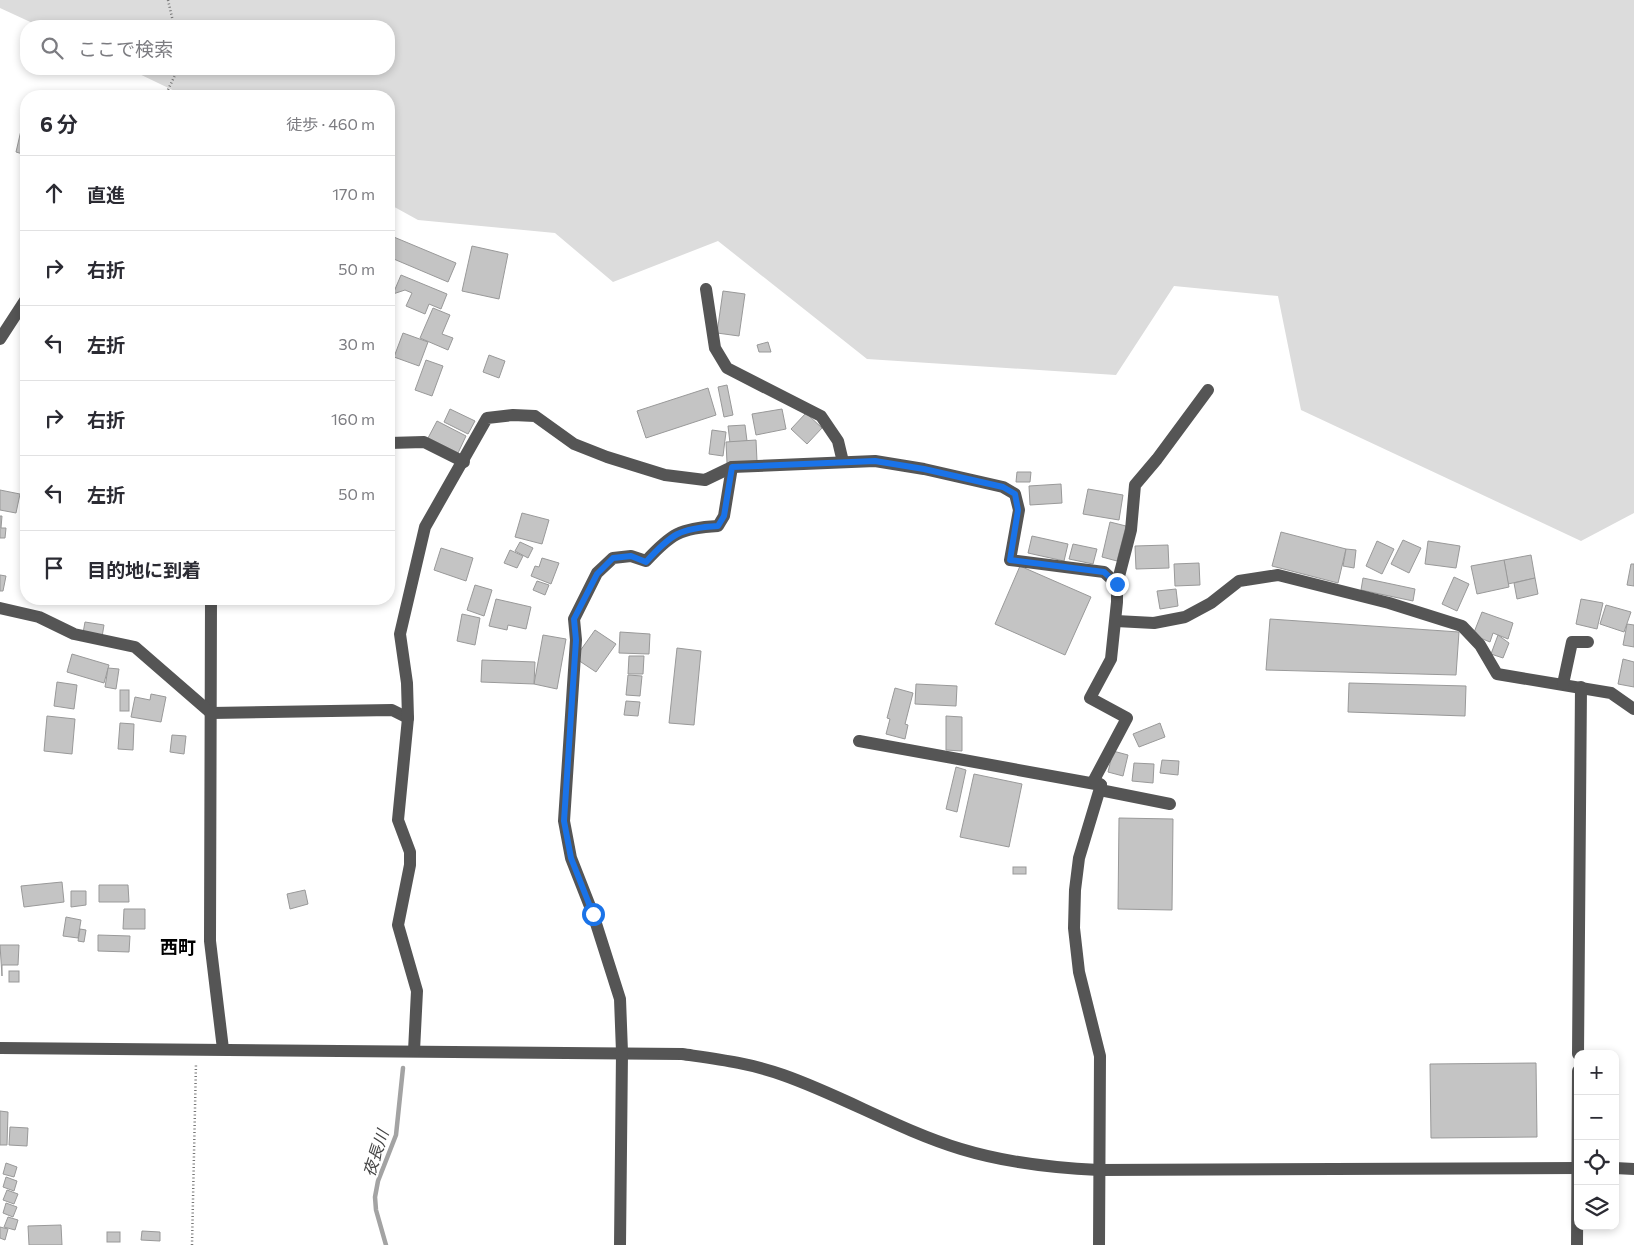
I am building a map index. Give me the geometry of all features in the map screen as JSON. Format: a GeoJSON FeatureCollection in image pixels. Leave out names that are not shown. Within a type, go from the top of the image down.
{"type":"FeatureCollection","features":[{"type":"Feature","properties":{"kind":"street"},"geometry":{"type":"LineString","coordinates":[[706,289],[715,348],[727,368],[821,416],[838,441],[844,462]]}},
{"type":"Feature","properties":{"kind":"street"},"geometry":{"type":"LineString","coordinates":[[0,339],[20,308]]}},
{"type":"Feature","properties":{"kind":"street"},"geometry":{"type":"LineString","coordinates":[[1100,787],[1094,780],[1126,718],[1090,698],[1111,659],[1116,621],[1117,584],[1131,530],[1135,485],[1157,459],[1208,390]]}},
{"type":"Feature","properties":{"kind":"street"},"geometry":{"type":"LineString","coordinates":[[414,1051],[417,991],[398,925],[410,865],[410,852],[398,820],[408,718],[407,683],[400,634],[425,527],[464,462],[487,418],[513,415],[535,416],[574,444],[607,457],[665,475],[705,480],[732,467],[883,462],[1003,487],[1015,494],[1018,510],[1010,560],[1104,572],[1117,584]]}},
{"type":"Feature","properties":{"kind":"street"},"geometry":{"type":"LineString","coordinates":[[395,443],[424,442],[464,462]]}},
{"type":"Feature","properties":{"kind":"street"},"geometry":{"type":"LineString","coordinates":[[620,1245],[622,1052],[620,999],[593,914],[571,858],[564,821],[576,640],[574,619],[597,574],[613,558],[631,556],[646,562],[665,540],[690,527],[718,526],[724,516],[732,467]]}},
{"type":"Feature","properties":{"kind":"street"},"geometry":{"type":"LineString","coordinates":[[1116,621],[1154,623],[1185,617],[1211,603],[1239,581],[1278,575],[1417,611],[1462,626],[1480,644],[1497,674],[1611,693],[1634,708]]}},
{"type":"Feature","properties":{"kind":"street"},"geometry":{"type":"LineString","coordinates":[[212,605],[210,941],[223,1049]]}},
{"type":"Feature","properties":{"kind":"street"},"geometry":{"type":"LineString","coordinates":[[0,608],[39,617],[74,634],[136,646],[210,712],[392,710],[408,718]]}},
{"type":"Feature","properties":{"kind":"street"},"geometry":{"type":"LineString","coordinates":[[1563,684],[1572,642],[1588,642]]}},
{"type":"Feature","properties":{"kind":"street"},"geometry":{"type":"LineString","coordinates":[[1578,1050],[1580,687]]}},
{"type":"Feature","properties":{"kind":"street"},"geometry":{"type":"LineString","coordinates":[[859,741],[1100,787],[1170,804]]}},
{"type":"Feature","properties":{"kind":"street"},"geometry":{"type":"LineString","coordinates":[[1099,1245],[1100,1056],[1079,972],[1074,928],[1075,890],[1079,858],[1100,787]]}},
{"type":"Feature","properties":{"kind":"street"},"geometry":{"type":"LineString","coordinates":[[0,1048],[682,1054],[740,1063],[781,1074],[808,1084],[923,1136],[998,1159],[1044,1168],[1099,1170],[1574,1168]]}},
{"type":"Feature","properties":{"kind":"street"},"geometry":{"type":"LineString","coordinates":[[1577,1140],[1578,1095]]}},
{"type":"Feature","properties":{"kind":"street"},"geometry":{"type":"LineString","coordinates":[[1619,1168],[1634,1169]]}},
{"type":"Feature","properties":{"kind":"street"},"geometry":{"type":"LineString","coordinates":[[1576,1245],[1577,1185]]}},
{"type":"Feature","properties":{"kind":"path"},"geometry":{"type":"LineString","coordinates":[[168,0],[173,20]]}},
{"type":"Feature","properties":{"kind":"path"},"geometry":{"type":"LineString","coordinates":[[168,90],[175,75]]}},
{"type":"Feature","properties":{"kind":"path"},"geometry":{"type":"LineString","coordinates":[[192,1245],[196,1049]]}},
{"type":"Feature","properties":{"kind":"shaded area"},"geometry":{"type":"Polygon","coordinates":[[[0,0],[1634,0],[1634,513],[1581,541],[1301,410],[1278,296],[1174,286],[1116,375],[867,359],[718,241],[613,282],[555,233],[418,220],[395,207],[395,90],[173,90],[141,75],[395,75],[395,20],[26,20],[0,8],[0,0]]]}},
{"type":"Feature","properties":{"kind":"building"},"geometry":{"type":"Polygon","coordinates":[[[20,135],[20,153],[16,152],[20,135]]]}},
{"type":"Feature","properties":{"kind":"building"},"geometry":{"type":"Polygon","coordinates":[[[395,238],[456,263],[448,282],[395,260],[395,238]]]}},
{"type":"Feature","properties":{"kind":"building"},"geometry":{"type":"Polygon","coordinates":[[[472,246],[508,254],[499,299],[462,291],[472,246]]]}},
{"type":"Feature","properties":{"kind":"building"},"geometry":{"type":"Polygon","coordinates":[[[401,275],[447,294],[441,309],[429,304],[425,314],[406,306],[412,293],[405,290],[395,293],[401,275]]]}},
{"type":"Feature","properties":{"kind":"building"},"geometry":{"type":"Polygon","coordinates":[[[723,291],[745,294],[739,336],[717,333],[723,291]]]}},
{"type":"Feature","properties":{"kind":"building"},"geometry":{"type":"Polygon","coordinates":[[[433,308],[450,315],[442,334],[453,338],[448,350],[420,338],[433,308]]]}},
{"type":"Feature","properties":{"kind":"building"},"geometry":{"type":"Polygon","coordinates":[[[403,333],[428,342],[419,366],[395,357],[403,333]]]}},
{"type":"Feature","properties":{"kind":"building"},"geometry":{"type":"Polygon","coordinates":[[[768,342],[771,352],[759,352],[757,345],[768,342]]]}},
{"type":"Feature","properties":{"kind":"building"},"geometry":{"type":"Polygon","coordinates":[[[489,355],[505,361],[499,378],[483,372],[489,355]]]}},
{"type":"Feature","properties":{"kind":"building"},"geometry":{"type":"Polygon","coordinates":[[[426,360],[443,366],[432,396],[415,390],[426,360]]]}},
{"type":"Feature","properties":{"kind":"building"},"geometry":{"type":"Polygon","coordinates":[[[727,385],[733,415],[724,417],[718,387],[727,385]]]}},
{"type":"Feature","properties":{"kind":"building"},"geometry":{"type":"Polygon","coordinates":[[[708,388],[716,415],[646,438],[637,411],[708,388]]]}},
{"type":"Feature","properties":{"kind":"building"},"geometry":{"type":"Polygon","coordinates":[[[450,409],[475,421],[468,434],[444,422],[450,409]]]}},
{"type":"Feature","properties":{"kind":"building"},"geometry":{"type":"Polygon","coordinates":[[[782,409],[786,429],[756,435],[752,414],[782,409]]]}},
{"type":"Feature","properties":{"kind":"building"},"geometry":{"type":"Polygon","coordinates":[[[806,413],[822,428],[807,444],[791,429],[806,413]]]}},
{"type":"Feature","properties":{"kind":"building"},"geometry":{"type":"Polygon","coordinates":[[[437,421],[466,436],[458,453],[428,438],[437,421]]]}},
{"type":"Feature","properties":{"kind":"building"},"geometry":{"type":"Polygon","coordinates":[[[745,425],[747,441],[730,443],[728,426],[745,425]]]}},
{"type":"Feature","properties":{"kind":"building"},"geometry":{"type":"Polygon","coordinates":[[[712,430],[726,432],[723,456],[709,454],[712,430]]]}},
{"type":"Feature","properties":{"kind":"building"},"geometry":{"type":"Polygon","coordinates":[[[756,440],[757,461],[727,463],[726,442],[756,440]]]}},
{"type":"Feature","properties":{"kind":"building"},"geometry":{"type":"Polygon","coordinates":[[[1017,472],[1031,472],[1030,482],[1016,482],[1017,472]]]}},
{"type":"Feature","properties":{"kind":"building"},"geometry":{"type":"Polygon","coordinates":[[[1061,484],[1062,503],[1030,505],[1029,486],[1061,484]]]}},
{"type":"Feature","properties":{"kind":"building"},"geometry":{"type":"Polygon","coordinates":[[[1088,489],[1123,495],[1119,520],[1083,514],[1088,489]]]}},
{"type":"Feature","properties":{"kind":"building"},"geometry":{"type":"Polygon","coordinates":[[[0,490],[20,494],[16,513],[0,510],[0,490]]]}},
{"type":"Feature","properties":{"kind":"building"},"geometry":{"type":"Polygon","coordinates":[[[522,513],[549,520],[542,544],[515,537],[522,513]]]}},
{"type":"Feature","properties":{"kind":"building"},"geometry":{"type":"Polygon","coordinates":[[[0,516],[2,516],[1,528],[6,528],[5,538],[0,538],[0,516]]]}},
{"type":"Feature","properties":{"kind":"building"},"geometry":{"type":"Polygon","coordinates":[[[1110,522],[1126,526],[1117,561],[1102,557],[1110,522]]]}},
{"type":"Feature","properties":{"kind":"building"},"geometry":{"type":"Polygon","coordinates":[[[1281,532],[1346,549],[1338,583],[1272,566],[1281,532]]]}},
{"type":"Feature","properties":{"kind":"building"},"geometry":{"type":"Polygon","coordinates":[[[1032,536],[1068,544],[1064,561],[1028,553],[1032,536]]]}},
{"type":"Feature","properties":{"kind":"building"},"geometry":{"type":"Polygon","coordinates":[[[1403,540],[1421,548],[1409,573],[1391,564],[1403,540]]]}},
{"type":"Feature","properties":{"kind":"building"},"geometry":{"type":"Polygon","coordinates":[[[1377,541],[1394,549],[1382,574],[1366,566],[1377,541]]]}},
{"type":"Feature","properties":{"kind":"building"},"geometry":{"type":"Polygon","coordinates":[[[1428,541],[1460,546],[1456,568],[1425,564],[1428,541]]]}},
{"type":"Feature","properties":{"kind":"building"},"geometry":{"type":"Polygon","coordinates":[[[520,542],[533,548],[528,558],[515,551],[520,542]]]}},
{"type":"Feature","properties":{"kind":"building"},"geometry":{"type":"Polygon","coordinates":[[[1073,544],[1097,549],[1093,564],[1069,559],[1073,544]]]}},
{"type":"Feature","properties":{"kind":"building"},"geometry":{"type":"Polygon","coordinates":[[[1168,545],[1169,568],[1136,569],[1135,546],[1168,545]]]}},
{"type":"Feature","properties":{"kind":"building"},"geometry":{"type":"Polygon","coordinates":[[[441,548],[473,558],[466,581],[434,570],[441,548]]]}},
{"type":"Feature","properties":{"kind":"building"},"geometry":{"type":"Polygon","coordinates":[[[1346,549],[1356,550],[1354,568],[1343,566],[1346,549]]]}},
{"type":"Feature","properties":{"kind":"building"},"geometry":{"type":"Polygon","coordinates":[[[510,550],[523,556],[517,568],[504,563],[510,550]]]}},
{"type":"Feature","properties":{"kind":"building"},"geometry":{"type":"Polygon","coordinates":[[[1531,555],[1535,578],[1508,584],[1504,560],[1531,555]]]}},
{"type":"Feature","properties":{"kind":"building"},"geometry":{"type":"Polygon","coordinates":[[[542,558],[559,563],[551,584],[531,576],[535,566],[539,567],[542,558]]]}},
{"type":"Feature","properties":{"kind":"building"},"geometry":{"type":"Polygon","coordinates":[[[1504,560],[1509,587],[1477,594],[1471,566],[1504,560]]]}},
{"type":"Feature","properties":{"kind":"building"},"geometry":{"type":"Polygon","coordinates":[[[1199,563],[1200,585],[1175,586],[1174,564],[1199,563]]]}},
{"type":"Feature","properties":{"kind":"building"},"geometry":{"type":"Polygon","coordinates":[[[1631,564],[1634,564],[1634,586],[1627,585],[1631,564]]]}},
{"type":"Feature","properties":{"kind":"building"},"geometry":{"type":"Polygon","coordinates":[[[1020,566],[1091,597],[1065,655],[995,624],[1020,566]]]}},
{"type":"Feature","properties":{"kind":"building"},"geometry":{"type":"Polygon","coordinates":[[[0,575],[6,576],[3,591],[0,591],[0,575]]]}},
{"type":"Feature","properties":{"kind":"building"},"geometry":{"type":"Polygon","coordinates":[[[1454,577],[1469,584],[1457,611],[1442,604],[1454,577]]]}},
{"type":"Feature","properties":{"kind":"building"},"geometry":{"type":"Polygon","coordinates":[[[1363,578],[1415,589],[1413,601],[1361,590],[1363,578]]]}},
{"type":"Feature","properties":{"kind":"building"},"geometry":{"type":"Polygon","coordinates":[[[1535,578],[1538,594],[1517,599],[1514,583],[1535,578]]]}},
{"type":"Feature","properties":{"kind":"building"},"geometry":{"type":"Polygon","coordinates":[[[537,581],[549,585],[545,595],[533,590],[537,581]]]}},
{"type":"Feature","properties":{"kind":"building"},"geometry":{"type":"Polygon","coordinates":[[[475,585],[492,590],[484,616],[467,610],[475,585]]]}},
{"type":"Feature","properties":{"kind":"building"},"geometry":{"type":"Polygon","coordinates":[[[1176,589],[1178,606],[1160,609],[1157,591],[1176,589]]]}},
{"type":"Feature","properties":{"kind":"building"},"geometry":{"type":"Polygon","coordinates":[[[496,599],[531,607],[526,629],[508,625],[507,630],[489,626],[496,599]]]}},
{"type":"Feature","properties":{"kind":"building"},"geometry":{"type":"Polygon","coordinates":[[[1581,599],[1603,603],[1597,629],[1576,624],[1581,599]]]}},
{"type":"Feature","properties":{"kind":"building"},"geometry":{"type":"Polygon","coordinates":[[[1606,605],[1631,612],[1624,632],[1600,624],[1606,605]]]}},
{"type":"Feature","properties":{"kind":"building"},"geometry":{"type":"Polygon","coordinates":[[[1482,612],[1513,623],[1508,639],[1493,633],[1490,642],[1473,635],[1482,612]]]}},
{"type":"Feature","properties":{"kind":"building"},"geometry":{"type":"Polygon","coordinates":[[[462,614],[480,618],[475,645],[457,641],[462,614]]]}},
{"type":"Feature","properties":{"kind":"building"},"geometry":{"type":"Polygon","coordinates":[[[1270,619],[1459,632],[1456,675],[1266,670],[1270,619]]]}},
{"type":"Feature","properties":{"kind":"building"},"geometry":{"type":"Polygon","coordinates":[[[85,622],[104,625],[102,637],[83,633],[85,622]]]}},
{"type":"Feature","properties":{"kind":"building"},"geometry":{"type":"Polygon","coordinates":[[[1627,624],[1634,625],[1634,647],[1623,645],[1627,624]]]}},
{"type":"Feature","properties":{"kind":"building"},"geometry":{"type":"Polygon","coordinates":[[[595,630],[616,644],[596,672],[575,658],[595,630]]]}},
{"type":"Feature","properties":{"kind":"building"},"geometry":{"type":"Polygon","coordinates":[[[620,632],[650,634],[649,654],[619,653],[620,632]]]}},
{"type":"Feature","properties":{"kind":"building"},"geometry":{"type":"Polygon","coordinates":[[[543,635],[566,639],[557,689],[534,684],[543,635]]]}},
{"type":"Feature","properties":{"kind":"building"},"geometry":{"type":"Polygon","coordinates":[[[1498,635],[1509,643],[1503,658],[1491,654],[1498,635]]]}},
{"type":"Feature","properties":{"kind":"building"},"geometry":{"type":"Polygon","coordinates":[[[677,648],[701,651],[694,725],[669,723],[677,648]]]}},
{"type":"Feature","properties":{"kind":"building"},"geometry":{"type":"Polygon","coordinates":[[[72,654],[109,665],[104,683],[67,672],[72,654]]]}},
{"type":"Feature","properties":{"kind":"building"},"geometry":{"type":"Polygon","coordinates":[[[629,656],[644,656],[643,674],[628,674],[629,656]]]}},
{"type":"Feature","properties":{"kind":"building"},"geometry":{"type":"Polygon","coordinates":[[[1623,659],[1634,662],[1634,687],[1618,684],[1623,659]]]}},
{"type":"Feature","properties":{"kind":"building"},"geometry":{"type":"Polygon","coordinates":[[[482,660],[535,662],[534,684],[481,682],[482,660]]]}},
{"type":"Feature","properties":{"kind":"building"},"geometry":{"type":"Polygon","coordinates":[[[108,668],[119,669],[116,689],[105,687],[108,668]]]}},
{"type":"Feature","properties":{"kind":"building"},"geometry":{"type":"Polygon","coordinates":[[[628,675],[642,676],[640,696],[626,695],[628,675]]]}},
{"type":"Feature","properties":{"kind":"building"},"geometry":{"type":"Polygon","coordinates":[[[57,682],[77,685],[74,709],[54,706],[57,682]]]}},
{"type":"Feature","properties":{"kind":"building"},"geometry":{"type":"Polygon","coordinates":[[[1349,683],[1466,686],[1465,716],[1348,712],[1349,683]]]}},
{"type":"Feature","properties":{"kind":"building"},"geometry":{"type":"Polygon","coordinates":[[[916,684],[957,686],[956,706],[915,704],[916,684]]]}},
{"type":"Feature","properties":{"kind":"building"},"geometry":{"type":"Polygon","coordinates":[[[895,688],[913,693],[905,724],[908,725],[905,739],[886,734],[890,719],[887,718],[895,688]]]}},
{"type":"Feature","properties":{"kind":"building"},"geometry":{"type":"Polygon","coordinates":[[[120,690],[129,690],[129,711],[120,711],[120,690]]]}},
{"type":"Feature","properties":{"kind":"building"},"geometry":{"type":"Polygon","coordinates":[[[151,694],[166,697],[161,722],[131,717],[135,697],[150,700],[151,694]]]}},
{"type":"Feature","properties":{"kind":"building"},"geometry":{"type":"Polygon","coordinates":[[[626,701],[640,702],[638,716],[624,715],[626,701]]]}},
{"type":"Feature","properties":{"kind":"building"},"geometry":{"type":"Polygon","coordinates":[[[47,716],[75,719],[72,754],[44,751],[47,716]]]}},
{"type":"Feature","properties":{"kind":"building"},"geometry":{"type":"Polygon","coordinates":[[[946,716],[962,717],[962,751],[946,750],[946,716]]]}},
{"type":"Feature","properties":{"kind":"building"},"geometry":{"type":"Polygon","coordinates":[[[120,723],[134,724],[133,750],[118,749],[120,723]]]}},
{"type":"Feature","properties":{"kind":"building"},"geometry":{"type":"Polygon","coordinates":[[[1160,723],[1165,737],[1139,747],[1133,734],[1160,723]]]}},
{"type":"Feature","properties":{"kind":"building"},"geometry":{"type":"Polygon","coordinates":[[[172,735],[186,736],[184,754],[170,752],[172,735]]]}},
{"type":"Feature","properties":{"kind":"building"},"geometry":{"type":"Polygon","coordinates":[[[1113,751],[1128,755],[1123,776],[1108,772],[1113,751]]]}},
{"type":"Feature","properties":{"kind":"building"},"geometry":{"type":"Polygon","coordinates":[[[1162,760],[1179,761],[1178,775],[1160,773],[1162,760]]]}},
{"type":"Feature","properties":{"kind":"building"},"geometry":{"type":"Polygon","coordinates":[[[1134,763],[1154,764],[1153,783],[1132,781],[1134,763]]]}},
{"type":"Feature","properties":{"kind":"building"},"geometry":{"type":"Polygon","coordinates":[[[956,767],[966,770],[957,812],[946,809],[956,767]]]}},
{"type":"Feature","properties":{"kind":"building"},"geometry":{"type":"Polygon","coordinates":[[[974,774],[1022,784],[1009,847],[960,837],[974,774]]]}},
{"type":"Feature","properties":{"kind":"building"},"geometry":{"type":"Polygon","coordinates":[[[1119,818],[1173,819],[1172,910],[1118,909],[1119,818]]]}},
{"type":"Feature","properties":{"kind":"building"},"geometry":{"type":"Polygon","coordinates":[[[1013,867],[1026,867],[1026,874],[1013,874],[1013,867]]]}},
{"type":"Feature","properties":{"kind":"building"},"geometry":{"type":"Polygon","coordinates":[[[62,882],[64,902],[24,907],[21,886],[62,882]]]}},
{"type":"Feature","properties":{"kind":"building"},"geometry":{"type":"Polygon","coordinates":[[[99,885],[128,885],[129,902],[99,902],[99,885]]]}},
{"type":"Feature","properties":{"kind":"building"},"geometry":{"type":"Polygon","coordinates":[[[305,890],[308,904],[290,909],[287,894],[305,890]]]}},
{"type":"Feature","properties":{"kind":"building"},"geometry":{"type":"Polygon","coordinates":[[[71,891],[86,891],[86,905],[71,907],[71,891]]]}},
{"type":"Feature","properties":{"kind":"building"},"geometry":{"type":"Polygon","coordinates":[[[124,909],[145,909],[145,929],[123,929],[124,909]]]}},
{"type":"Feature","properties":{"kind":"building"},"geometry":{"type":"Polygon","coordinates":[[[66,917],[81,920],[78,938],[63,936],[66,917]]]}},
{"type":"Feature","properties":{"kind":"building"},"geometry":{"type":"Polygon","coordinates":[[[80,929],[86,930],[84,942],[78,941],[80,929]]]}},
{"type":"Feature","properties":{"kind":"building"},"geometry":{"type":"Polygon","coordinates":[[[98,935],[130,936],[129,952],[98,951],[98,935]]]}},
{"type":"Feature","properties":{"kind":"building"},"geometry":{"type":"Polygon","coordinates":[[[0,945],[19,945],[18,965],[2,965],[2,976],[0,945]]]}},
{"type":"Feature","properties":{"kind":"building"},"geometry":{"type":"Polygon","coordinates":[[[9,971],[19,971],[19,982],[9,982],[9,971]]]}},
{"type":"Feature","properties":{"kind":"building"},"geometry":{"type":"Polygon","coordinates":[[[1536,1063],[1537,1137],[1431,1138],[1430,1064],[1536,1063]]]}},
{"type":"Feature","properties":{"kind":"building"},"geometry":{"type":"Polygon","coordinates":[[[0,1111],[8,1112],[7,1145],[0,1145],[0,1111]]]}},
{"type":"Feature","properties":{"kind":"building"},"geometry":{"type":"Polygon","coordinates":[[[10,1127],[28,1128],[27,1146],[9,1145],[10,1127]]]}},
{"type":"Feature","properties":{"kind":"building"},"geometry":{"type":"Polygon","coordinates":[[[6,1163],[17,1167],[14,1177],[3,1174],[6,1163]]]}},
{"type":"Feature","properties":{"kind":"building"},"geometry":{"type":"Polygon","coordinates":[[[6,1177],[17,1181],[14,1191],[3,1187],[6,1177]]]}},
{"type":"Feature","properties":{"kind":"building"},"geometry":{"type":"Polygon","coordinates":[[[7,1190],[18,1194],[14,1204],[3,1200],[7,1190]]]}},
{"type":"Feature","properties":{"kind":"building"},"geometry":{"type":"Polygon","coordinates":[[[6,1203],[17,1207],[13,1217],[3,1213],[6,1203]]]}},
{"type":"Feature","properties":{"kind":"building"},"geometry":{"type":"Polygon","coordinates":[[[8,1217],[18,1220],[15,1230],[4,1227],[8,1217]]]}},
{"type":"Feature","properties":{"kind":"building"},"geometry":{"type":"Polygon","coordinates":[[[61,1225],[62,1245],[29,1245],[28,1226],[61,1225]]]}},
{"type":"Feature","properties":{"kind":"building"},"geometry":{"type":"Polygon","coordinates":[[[0,1227],[8,1229],[5,1240],[0,1238],[0,1227]]]}},
{"type":"Feature","properties":{"kind":"building"},"geometry":{"type":"Polygon","coordinates":[[[142,1231],[160,1232],[160,1241],[141,1240],[142,1231]]]}},
{"type":"Feature","properties":{"kind":"building"},"geometry":{"type":"Polygon","coordinates":[[[107,1232],[120,1232],[120,1242],[107,1242],[107,1232]]]}},
{"type":"Feature","properties":{"kind":"waterway","name":"夜長川"},"geometry":{"type":"LineString","coordinates":[[386,1245],[376,1210],[375,1197],[378,1181],[396,1135],[403,1068]]}},
{"type":"Feature","properties":{"kind":"district","name":"西町"},"geometry":{"type":"Point","coordinates":[178,947]}},
{"type":"Feature","properties":{"kind":"route"},"geometry":{"type":"LineString","coordinates":[[593,914],[571,858],[564,821],[576,640],[574,619],[597,574],[613,558],[631,556],[646,562],[665,540],[690,527],[718,526],[724,516],[732,467],[875,461],[924,469],[1003,487],[1015,494],[1018,510],[1010,560],[1069,566],[1104,572],[1117,584]]}}]}
